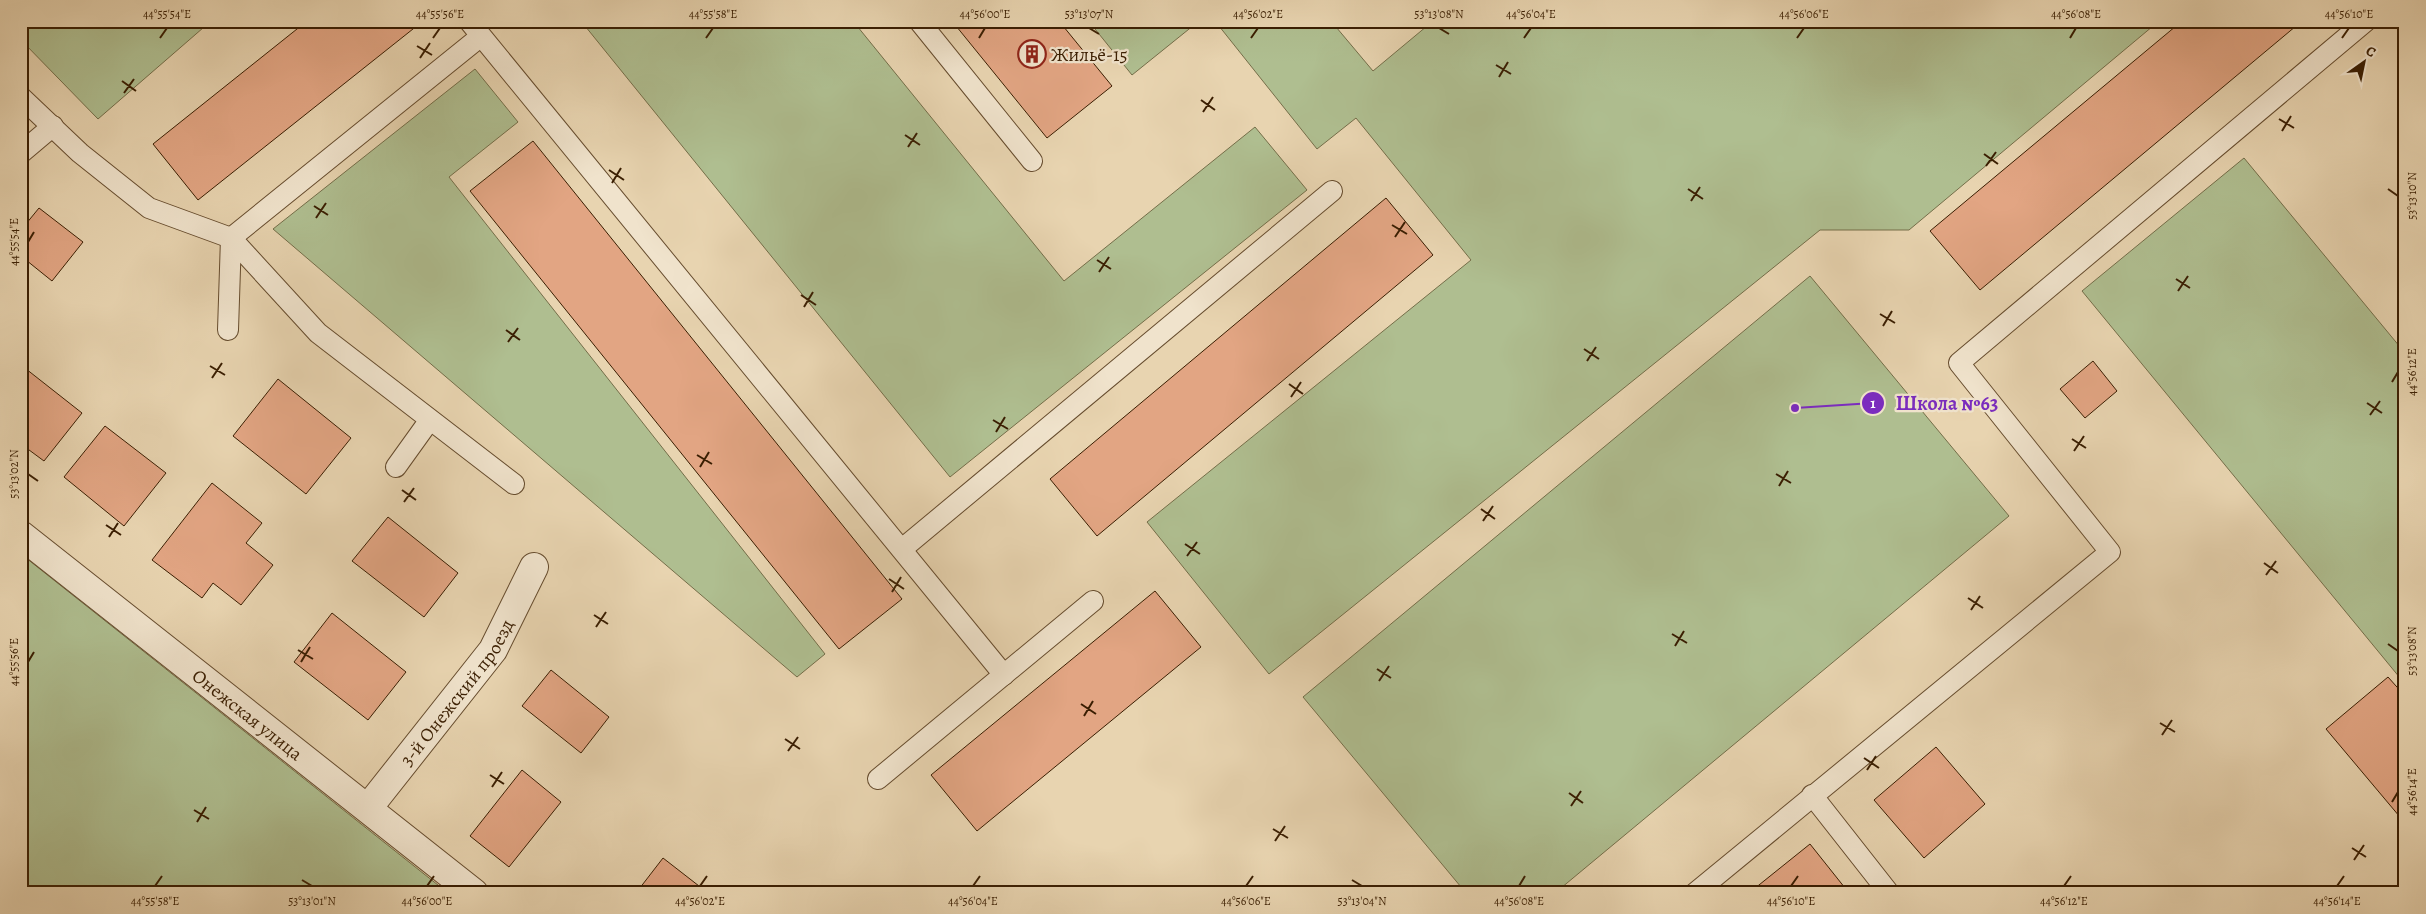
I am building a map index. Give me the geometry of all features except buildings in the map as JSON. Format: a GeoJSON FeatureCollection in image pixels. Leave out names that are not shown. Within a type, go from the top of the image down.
{"type":"FeatureCollection","features":[{"type":"Feature","properties":{"kind":"street","name":"Онежская улица"},"geometry":{"type":"LineString","coordinates":[[21,535],[474,893]]}},
{"type":"Feature","properties":{"kind":"street","name":"3-й Онежский проезд"},"geometry":{"type":"LineString","coordinates":[[368,808],[493,650],[534,567]]}},
{"type":"Feature","properties":{"kind":"lane"},"geometry":{"type":"LineString","coordinates":[[919,21],[1032,161]]}},
{"type":"Feature","properties":{"kind":"lane"},"geometry":{"type":"LineString","coordinates":[[1695,893],[2110,552],[1959,363],[2366,21]]}},
{"type":"Feature","properties":{"kind":"lane"},"geometry":{"type":"LineString","coordinates":[[228,330],[231,238],[475,29],[1004,675]]}},
{"type":"Feature","properties":{"kind":"lane"},"geometry":{"type":"LineString","coordinates":[[21,97],[80,153],[149,208],[231,238],[318,333],[429,421],[514,484]]}},
{"type":"Feature","properties":{"kind":"lane"},"geometry":{"type":"LineString","coordinates":[[21,153],[53,126]]}},
{"type":"Feature","properties":{"kind":"lane"},"geometry":{"type":"LineString","coordinates":[[902,549],[1332,191]]}},
{"type":"Feature","properties":{"kind":"lane"},"geometry":{"type":"LineString","coordinates":[[396,467],[429,421]]}},
{"type":"Feature","properties":{"kind":"lane"},"geometry":{"type":"LineString","coordinates":[[878,779],[1093,600]]}},
{"type":"Feature","properties":{"kind":"lane"},"geometry":{"type":"LineString","coordinates":[[1812,796],[1889,893]]}},
{"type":"Feature","properties":{"kind":"green space"},"geometry":{"type":"Polygon","coordinates":[[[21,21],[211,21],[98,119],[21,40],[21,21]]]}},
{"type":"Feature","properties":{"kind":"green space"},"geometry":{"type":"Polygon","coordinates":[[[581,21],[853,21],[1064,281],[1255,127],[1307,190],[950,477],[581,21]]]}},
{"type":"Feature","properties":{"kind":"green space"},"geometry":{"type":"Polygon","coordinates":[[[1095,21],[1199,21],[1132,75],[1091,24],[1095,21]]]}},
{"type":"Feature","properties":{"kind":"green space"},"geometry":{"type":"Polygon","coordinates":[[[1215,21],[1331,21],[1373,71],[1433,21],[2159,21],[1909,230],[1820,230],[1269,674],[1147,522],[1471,260],[1356,118],[1317,149],[1215,21]]]}},
{"type":"Feature","properties":{"kind":"green space"},"geometry":{"type":"Polygon","coordinates":[[[475,69],[518,122],[449,177],[825,654],[797,677],[273,229],[475,69]]]}},
{"type":"Feature","properties":{"kind":"green space"},"geometry":{"type":"Polygon","coordinates":[[[2244,158],[2405,353],[2405,684],[2082,291],[2244,158]]]}},
{"type":"Feature","properties":{"kind":"green space"},"geometry":{"type":"Polygon","coordinates":[[[1810,276],[2009,516],[1555,893],[1466,893],[1303,697],[1810,276]]]}},
{"type":"Feature","properties":{"kind":"green space"},"geometry":{"type":"Polygon","coordinates":[[[21,554],[448,893],[26,893],[21,889],[21,554]]]}},
{"type":"Feature","properties":{"kind":"place","name":"Жильё-15"},"geometry":{"type":"Point","coordinates":[1032,54]}},
{"type":"Feature","properties":{"kind":"place","name":"Школа №63"},"geometry":{"type":"Point","coordinates":[1795,408]}}]}
